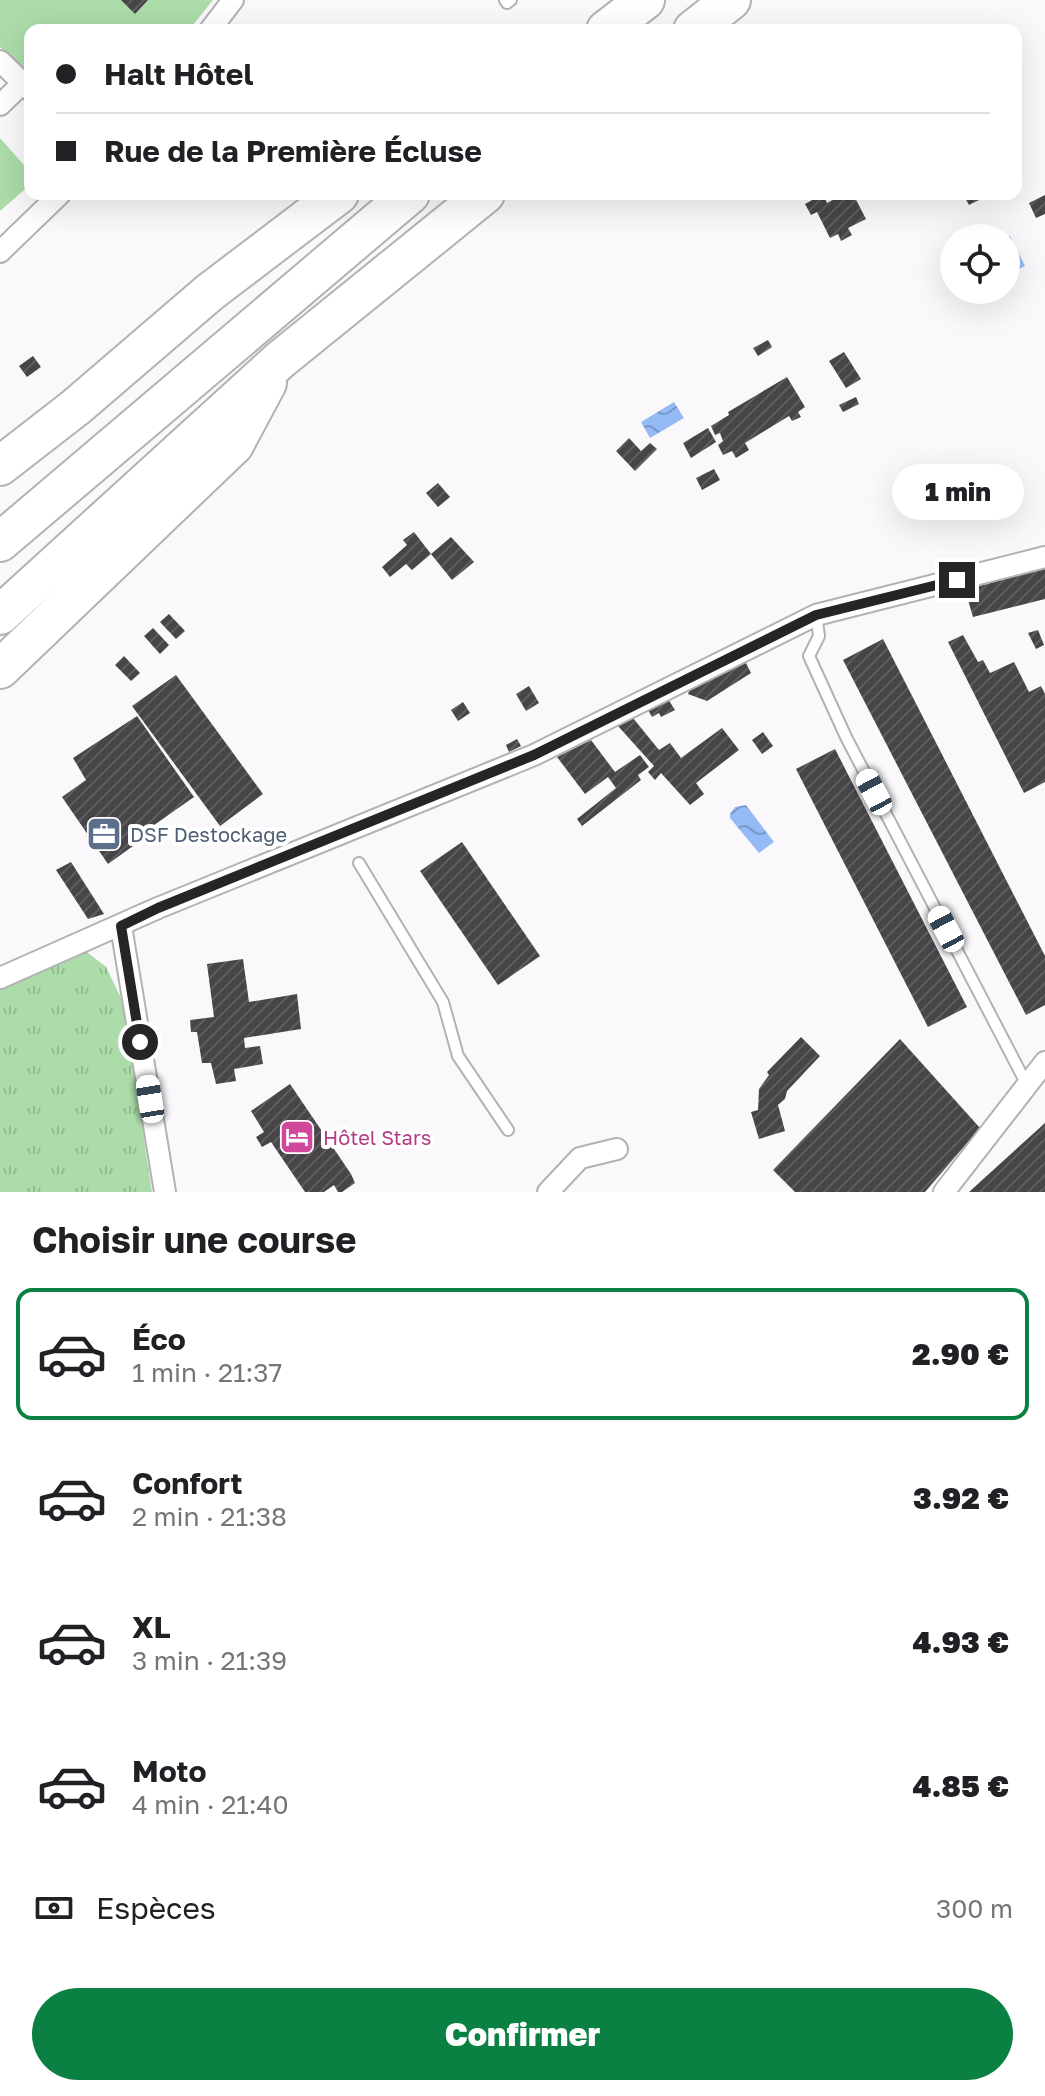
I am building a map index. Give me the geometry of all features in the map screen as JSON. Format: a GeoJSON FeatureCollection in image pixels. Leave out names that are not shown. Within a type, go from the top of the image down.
{"type":"FeatureCollection","features":[{"type":"Feature","properties":{"kind":"highway"},"geometry":{"type":"LineString","coordinates":[[614,24],[645,0]]}},
{"type":"Feature","properties":{"kind":"highway"},"geometry":{"type":"LineString","coordinates":[[701,24],[731,0]]}},
{"type":"Feature","properties":{"kind":"highway"},"geometry":{"type":"LineString","coordinates":[[0,466],[76,407],[210,292],[331,200]]}},
{"type":"Feature","properties":{"kind":"highway"},"geometry":{"type":"LineString","coordinates":[[0,542],[403,200]]}},
{"type":"Feature","properties":{"kind":"highway"},"geometry":{"type":"LineString","coordinates":[[0,615],[280,360],[478,200]]}},
{"type":"Feature","properties":{"kind":"highway"},"geometry":{"type":"LineString","coordinates":[[0,669],[234,445],[280,360]]}},
{"type":"Feature","properties":{"kind":"street"},"geometry":{"type":"LineString","coordinates":[[215,24],[233,0]]}},
{"type":"Feature","properties":{"kind":"street"},"geometry":{"type":"LineString","coordinates":[[0,61],[24,83]]}},
{"type":"Feature","properties":{"kind":"street"},"geometry":{"type":"LineString","coordinates":[[0,105],[24,88]]}},
{"type":"Feature","properties":{"kind":"street"},"geometry":{"type":"LineString","coordinates":[[0,252],[54,200]]}},
{"type":"Feature","properties":{"kind":"street"},"geometry":{"type":"LineString","coordinates":[[0,978],[158,908],[534,755],[816,615],[1045,557]]}},
{"type":"Feature","properties":{"kind":"street"},"geometry":{"type":"LineString","coordinates":[[121,926],[165,1192]]}},
{"type":"Feature","properties":{"kind":"street"},"geometry":{"type":"LineString","coordinates":[[944,1192],[1045,1062]]}},
{"type":"Feature","properties":{"kind":"street"},"geometry":{"type":"LineString","coordinates":[[548,1192],[580,1158],[617,1149]]}},
{"type":"Feature","properties":{"kind":"lane"},"geometry":{"type":"LineString","coordinates":[[505,0],[507,3],[511,0]]}},
{"type":"Feature","properties":{"kind":"lane"},"geometry":{"type":"LineString","coordinates":[[816,615],[819,636],[809,656],[846,737],[1027,1085]]}},
{"type":"Feature","properties":{"kind":"lane"},"geometry":{"type":"LineString","coordinates":[[359,863],[443,1002],[458,1056],[508,1130]]}},
{"type":"Feature","properties":{"kind":"green space"},"geometry":{"type":"Polygon","coordinates":[[[0,0],[213,0],[194,24],[24,24],[24,70],[0,47],[0,0]]]}},
{"type":"Feature","properties":{"kind":"green space"},"geometry":{"type":"Polygon","coordinates":[[[0,138],[24,165],[24,190],[0,211],[0,138]]]}},
{"type":"Feature","properties":{"kind":"green space"},"geometry":{"type":"Polygon","coordinates":[[[83,949],[106,967],[123,1002],[152,1192],[0,1192],[0,986],[83,949]]]}},
{"type":"Feature","properties":{"kind":"water"},"geometry":{"type":"Polygon","coordinates":[[[674,402],[684,418],[650,438],[641,422],[674,402]]]}},
{"type":"Feature","properties":{"kind":"water"},"geometry":{"type":"Polygon","coordinates":[[[746,805],[774,842],[759,853],[730,818],[735,807],[746,805]]]}},
{"type":"Feature","properties":{"kind":"building"},"geometry":{"type":"Polygon","coordinates":[[[121,0],[148,0],[135,14],[121,0]]]}},
{"type":"Feature","properties":{"kind":"building"},"geometry":{"type":"Polygon","coordinates":[[[1045,195],[1045,214],[1036,218],[1029,203],[1045,195]]]}},
{"type":"Feature","properties":{"kind":"building"},"geometry":{"type":"Polygon","coordinates":[[[812,200],[826,200],[827,203],[832,200],[856,200],[866,219],[848,228],[852,235],[841,241],[838,234],[830,238],[817,212],[811,215],[805,204],[812,200]]]}},
{"type":"Feature","properties":{"kind":"building"},"geometry":{"type":"Polygon","coordinates":[[[768,340],[772,347],[758,356],[753,348],[768,340]]]}},
{"type":"Feature","properties":{"kind":"building"},"geometry":{"type":"Polygon","coordinates":[[[844,352],[861,379],[846,388],[829,361],[844,352]]]}},
{"type":"Feature","properties":{"kind":"building"},"geometry":{"type":"Polygon","coordinates":[[[33,356],[41,367],[27,377],[19,366],[33,356]]]}},
{"type":"Feature","properties":{"kind":"building"},"geometry":{"type":"Polygon","coordinates":[[[787,377],[805,407],[798,412],[801,417],[792,421],[789,416],[745,443],[749,450],[736,458],[732,451],[723,455],[718,445],[723,441],[720,433],[715,435],[711,426],[729,415],[728,412],[787,377]]]}},
{"type":"Feature","properties":{"kind":"building"},"geometry":{"type":"Polygon","coordinates":[[[856,397],[859,404],[843,412],[839,405],[856,397]]]}},
{"type":"Feature","properties":{"kind":"building"},"geometry":{"type":"Polygon","coordinates":[[[708,428],[716,442],[691,458],[683,443],[708,428]]]}},
{"type":"Feature","properties":{"kind":"building"},"geometry":{"type":"Polygon","coordinates":[[[629,438],[641,451],[650,443],[657,449],[635,471],[616,451],[629,438]]]}},
{"type":"Feature","properties":{"kind":"building"},"geometry":{"type":"Polygon","coordinates":[[[714,469],[720,480],[702,490],[696,478],[714,469]]]}},
{"type":"Feature","properties":{"kind":"building"},"geometry":{"type":"Polygon","coordinates":[[[438,483],[450,497],[438,507],[426,493],[438,483]]]}},
{"type":"Feature","properties":{"kind":"building"},"geometry":{"type":"Polygon","coordinates":[[[414,532],[431,554],[412,570],[406,564],[390,577],[382,567],[407,545],[403,540],[414,532]]]}},
{"type":"Feature","properties":{"kind":"building"},"geometry":{"type":"Polygon","coordinates":[[[451,537],[474,562],[452,580],[431,554],[451,537]]]}},
{"type":"Feature","properties":{"kind":"building"},"geometry":{"type":"Polygon","coordinates":[[[1045,568],[1045,599],[973,617],[965,590],[1045,568]]]}},
{"type":"Feature","properties":{"kind":"building"},"geometry":{"type":"Polygon","coordinates":[[[169,614],[185,631],[176,639],[160,622],[169,614]]]}},
{"type":"Feature","properties":{"kind":"building"},"geometry":{"type":"Polygon","coordinates":[[[153,628],[169,645],[160,654],[144,636],[153,628]]]}},
{"type":"Feature","properties":{"kind":"building"},"geometry":{"type":"Polygon","coordinates":[[[1038,630],[1044,645],[1036,649],[1028,633],[1038,630]]]}},
{"type":"Feature","properties":{"kind":"building"},"geometry":{"type":"Polygon","coordinates":[[[963,635],[978,662],[983,660],[990,673],[1014,662],[1029,692],[1041,686],[1045,694],[1045,782],[1024,793],[948,642],[963,635]]]}},
{"type":"Feature","properties":{"kind":"building"},"geometry":{"type":"Polygon","coordinates":[[[883,639],[1045,956],[1045,1005],[1026,1015],[843,660],[883,639]]]}},
{"type":"Feature","properties":{"kind":"building"},"geometry":{"type":"Polygon","coordinates":[[[124,656],[140,673],[131,681],[115,665],[124,656]]]}},
{"type":"Feature","properties":{"kind":"building"},"geometry":{"type":"Polygon","coordinates":[[[743,657],[751,673],[707,701],[688,694],[691,686],[743,657]]]}},
{"type":"Feature","properties":{"kind":"building"},"geometry":{"type":"Polygon","coordinates":[[[176,675],[263,794],[220,826],[132,706],[176,675]]]}},
{"type":"Feature","properties":{"kind":"building"},"geometry":{"type":"Polygon","coordinates":[[[529,686],[539,703],[526,711],[516,694],[529,686]]]}},
{"type":"Feature","properties":{"kind":"building"},"geometry":{"type":"Polygon","coordinates":[[[668,699],[675,710],[661,717],[659,713],[652,717],[648,710],[668,699]]]}},
{"type":"Feature","properties":{"kind":"building"},"geometry":{"type":"Polygon","coordinates":[[[463,702],[470,713],[458,721],[451,710],[463,702]]]}},
{"type":"Feature","properties":{"kind":"building"},"geometry":{"type":"Polygon","coordinates":[[[137,716],[194,797],[130,842],[133,846],[108,864],[62,797],[86,780],[73,758],[137,716]]]}},
{"type":"Feature","properties":{"kind":"building"},"geometry":{"type":"Polygon","coordinates":[[[633,718],[659,750],[670,743],[681,758],[722,728],[739,750],[696,783],[704,794],[690,805],[661,773],[655,780],[648,772],[654,766],[618,726],[633,718]]]}},
{"type":"Feature","properties":{"kind":"building"},"geometry":{"type":"Polygon","coordinates":[[[763,732],[773,746],[762,754],[752,740],[763,732]]]}},
{"type":"Feature","properties":{"kind":"building"},"geometry":{"type":"Polygon","coordinates":[[[517,739],[521,746],[509,752],[506,745],[517,739]]]}},
{"type":"Feature","properties":{"kind":"building"},"geometry":{"type":"Polygon","coordinates":[[[591,740],[615,772],[640,755],[649,767],[638,775],[641,780],[582,826],[577,819],[616,788],[608,777],[585,794],[557,757],[591,740]]]}},
{"type":"Feature","properties":{"kind":"building"},"geometry":{"type":"Polygon","coordinates":[[[835,749],[967,1007],[928,1027],[796,769],[835,749]]]}},
{"type":"Feature","properties":{"kind":"building"},"geometry":{"type":"Polygon","coordinates":[[[462,842],[540,956],[498,985],[420,871],[462,842]]]}},
{"type":"Feature","properties":{"kind":"building"},"geometry":{"type":"Polygon","coordinates":[[[71,862],[104,914],[88,919],[56,870],[71,862]]]}},
{"type":"Feature","properties":{"kind":"building"},"geometry":{"type":"Polygon","coordinates":[[[243,959],[249,1002],[297,994],[301,1029],[244,1038],[245,1048],[260,1046],[263,1064],[234,1069],[236,1081],[216,1084],[211,1063],[202,1063],[197,1032],[191,1032],[190,1020],[214,1017],[207,964],[243,959]]]}},
{"type":"Feature","properties":{"kind":"building"},"geometry":{"type":"Polygon","coordinates":[[[801,1037],[820,1056],[778,1105],[785,1131],[759,1139],[751,1112],[758,1110],[759,1089],[769,1075],[767,1072],[801,1037]]]}},
{"type":"Feature","properties":{"kind":"building"},"geometry":{"type":"Polygon","coordinates":[[[900,1039],[980,1128],[925,1192],[795,1192],[773,1170],[900,1039]]]}},
{"type":"Feature","properties":{"kind":"building","name":"Hôtel Stars"},"geometry":{"type":"Polygon","coordinates":[[[290,1084],[351,1174],[355,1183],[342,1192],[338,1192],[334,1185],[324,1192],[305,1192],[271,1142],[262,1147],[256,1137],[264,1132],[251,1111],[290,1084]]]}},
{"type":"Feature","properties":{"kind":"building"},"geometry":{"type":"Polygon","coordinates":[[[1045,1123],[1045,1192],[969,1192],[1045,1123]]]}},
{"type":"Feature","properties":{"kind":"place","name":"DSF Destockage"},"geometry":{"type":"Point","coordinates":[104,834]}},
{"type":"Feature","properties":{"kind":"place","name":"Hôtel Stars"},"geometry":{"type":"Point","coordinates":[297,1137]}},
{"type":"Feature","properties":{"kind":"route"},"geometry":{"type":"LineString","coordinates":[[140,1042],[121,926],[158,908],[534,755],[816,615],[957,580]]}}]}
